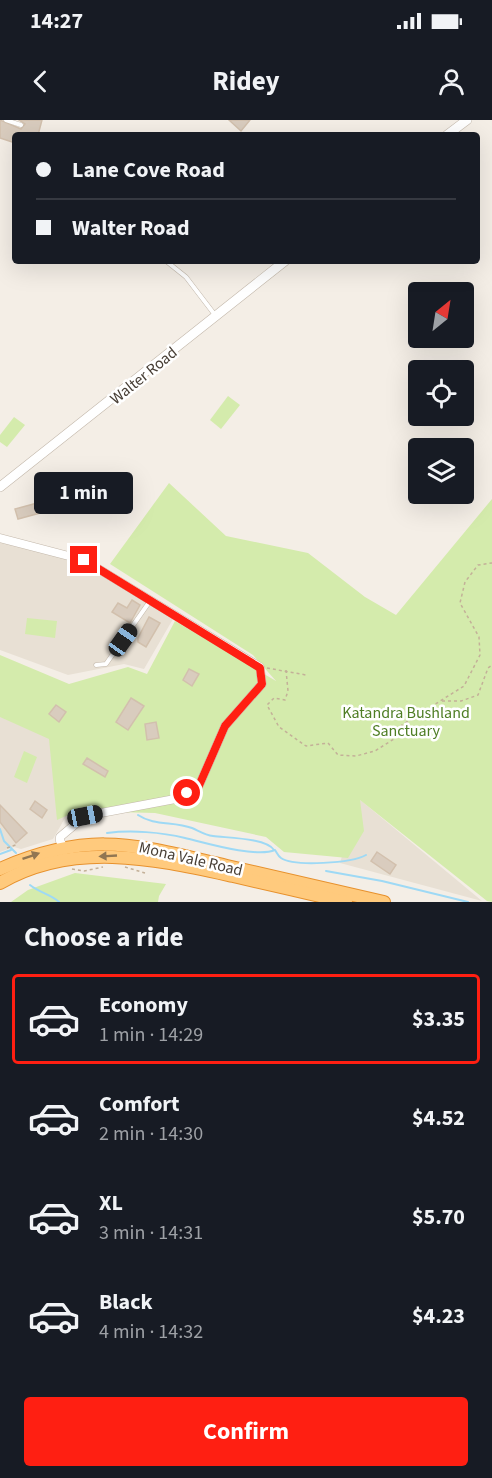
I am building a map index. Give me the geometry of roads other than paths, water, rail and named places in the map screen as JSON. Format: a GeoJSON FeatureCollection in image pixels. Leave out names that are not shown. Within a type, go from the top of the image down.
{"type":"FeatureCollection","features":[{"type":"Feature","properties":{"kind":"highway","name":"Mona Vale Road"},"geometry":{"type":"LineString","coordinates":[[0,869],[26,858],[64,847],[103,843],[148,847],[384,902]]}},
{"type":"Feature","properties":{"kind":"highway","name":"Mona Vale Road"},"geometry":{"type":"LineString","coordinates":[[0,883],[29,870],[70,858],[115,855],[170,862],[346,902]]}},
{"type":"Feature","properties":{"kind":"street"},"geometry":{"type":"LineString","coordinates":[[451,132],[467,120]]}},
{"type":"Feature","properties":{"kind":"street","name":"Walter Road"},"geometry":{"type":"LineString","coordinates":[[0,487],[281,264]]}},
{"type":"Feature","properties":{"kind":"street"},"geometry":{"type":"LineString","coordinates":[[0,538],[84,560],[260,668],[262,684],[225,726],[198,788],[175,799],[85,816],[60,837],[64,847]]}},
{"type":"Feature","properties":{"kind":"lane"},"geometry":{"type":"LineString","coordinates":[[6,120],[21,125]]}},
{"type":"Feature","properties":{"kind":"lane"},"geometry":{"type":"LineString","coordinates":[[170,264],[186,277],[216,316]]}},
{"type":"Feature","properties":{"kind":"lane"},"geometry":{"type":"LineString","coordinates":[[96,665],[106,664],[150,600]]}},
{"type":"Feature","properties":{"kind":"waterway"},"geometry":{"type":"LineString","coordinates":[[138,815],[151,821],[185,826],[205,834],[263,843],[274,850]]}},
{"type":"Feature","properties":{"kind":"waterway"},"geometry":{"type":"LineString","coordinates":[[0,829],[4,841],[16,853]]}},
{"type":"Feature","properties":{"kind":"waterway"},"geometry":{"type":"LineString","coordinates":[[107,833],[156,833],[244,851],[275,850],[281,858],[298,862],[336,862],[366,855]]}},
{"type":"Feature","properties":{"kind":"waterway"},"geometry":{"type":"LineString","coordinates":[[0,854],[11,850]]}},
{"type":"Feature","properties":{"kind":"waterway"},"geometry":{"type":"LineString","coordinates":[[326,871],[382,881],[468,902]]}},
{"type":"Feature","properties":{"kind":"waterway"},"geometry":{"type":"LineString","coordinates":[[30,885],[59,902]]}},
{"type":"Feature","properties":{"kind":"park label","name":"Katandra Bushland Sanctuary"},"geometry":{"type":"Point","coordinates":[406,721]}}]}
